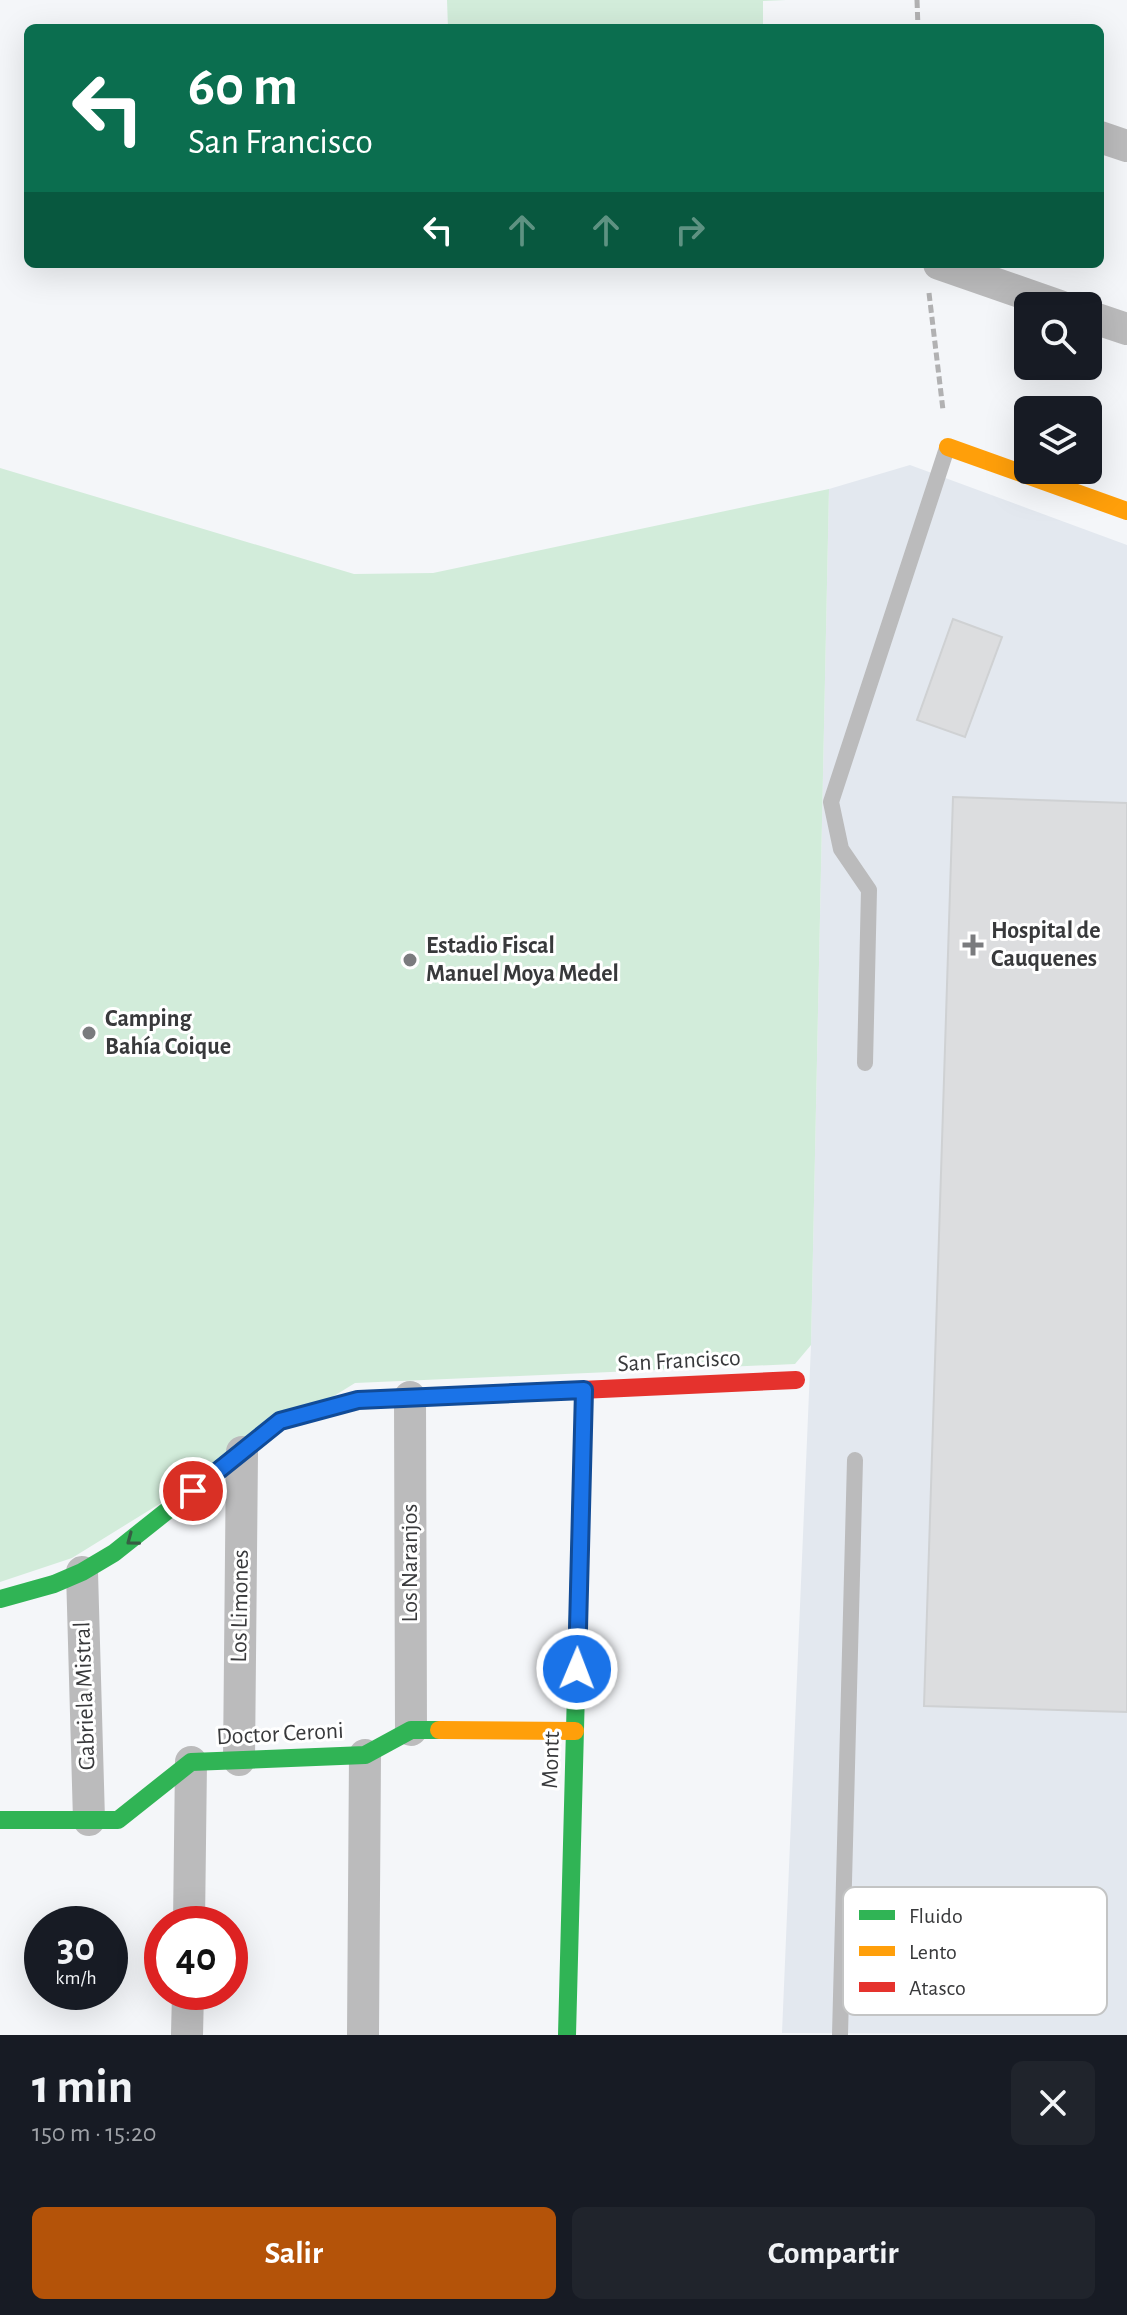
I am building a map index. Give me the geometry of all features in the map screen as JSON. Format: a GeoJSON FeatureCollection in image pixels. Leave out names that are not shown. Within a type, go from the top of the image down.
{"type":"FeatureCollection","features":[{"type":"Feature","properties":{"kind":"street"},"geometry":{"type":"LineString","coordinates":[[1104,138],[1127,146]]}},
{"type":"Feature","properties":{"kind":"street"},"geometry":{"type":"LineString","coordinates":[[934,272],[1014,294]]}},
{"type":"Feature","properties":{"kind":"street"},"geometry":{"type":"LineString","coordinates":[[1102,321],[1127,329]]}},
{"type":"Feature","properties":{"kind":"street"},"geometry":{"type":"LineString","coordinates":[[948,447],[1127,511]]}},
{"type":"Feature","properties":{"kind":"street","name":"San Francisco"},"geometry":{"type":"LineString","coordinates":[[0,1599],[54,1584],[114,1553],[280,1421],[358,1400],[796,1380]]}},
{"type":"Feature","properties":{"kind":"street","name":"Montt"},"geometry":{"type":"LineString","coordinates":[[567,2035],[584,1390]]}},
{"type":"Feature","properties":{"kind":"street","name":"Los Naranjos"},"geometry":{"type":"LineString","coordinates":[[410,1397],[411,1730]]}},
{"type":"Feature","properties":{"kind":"street","name":"Los Limones"},"geometry":{"type":"LineString","coordinates":[[239,1760],[242,1452]]}},
{"type":"Feature","properties":{"kind":"street","name":"Gabriela Mistral"},"geometry":{"type":"LineString","coordinates":[[82,1572],[89,1820]]}},
{"type":"Feature","properties":{"kind":"street","name":"Doctor Ceroni"},"geometry":{"type":"LineString","coordinates":[[0,1820],[118,1820],[191,1762],[365,1755],[411,1730],[575,1731]]}},
{"type":"Feature","properties":{"kind":"street"},"geometry":{"type":"LineString","coordinates":[[363,2035],[365,1755]]}},
{"type":"Feature","properties":{"kind":"street"},"geometry":{"type":"LineString","coordinates":[[189,1906],[191,1762]]}},
{"type":"Feature","properties":{"kind":"street"},"geometry":{"type":"LineString","coordinates":[[187,2035],[188,2010]]}},
{"type":"Feature","properties":{"kind":"lane"},"geometry":{"type":"LineString","coordinates":[[865,1063],[869,890],[841,849],[831,802],[948,447]]}},
{"type":"Feature","properties":{"kind":"lane"},"geometry":{"type":"LineString","coordinates":[[844,1887],[855,1460]]}},
{"type":"Feature","properties":{"kind":"lane"},"geometry":{"type":"LineString","coordinates":[[840,2035],[843,1920]]}},
{"type":"Feature","properties":{"kind":"path"},"geometry":{"type":"LineString","coordinates":[[917,0],[918,24]]}},
{"type":"Feature","properties":{"kind":"path"},"geometry":{"type":"LineString","coordinates":[[934,272],[948,447]]}},
{"type":"Feature","properties":{"kind":"shaded area","name":"Hospital de Cauquenes"},"geometry":{"type":"Polygon","coordinates":[[[910,465],[1127,545],[1127,2035],[782,2033],[811,1345],[829,489],[910,465]]]}},
{"type":"Feature","properties":{"kind":"green space"},"geometry":{"type":"Polygon","coordinates":[[[447,0],[786,0],[763,1],[763,24],[448,24],[447,0]]]}},
{"type":"Feature","properties":{"kind":"green space","name":"Estadio Fiscal Manuel Moya Medel"},"geometry":{"type":"Polygon","coordinates":[[[0,468],[354,574],[433,573],[829,489],[811,1345],[795,1364],[355,1383],[72,1558],[0,1582],[0,468]]]}},
{"type":"Feature","properties":{"kind":"building"},"geometry":{"type":"Polygon","coordinates":[[[953,619],[1002,637],[965,737],[917,720],[953,619]]]}},
{"type":"Feature","properties":{"kind":"building"},"geometry":{"type":"Polygon","coordinates":[[[953,797],[1127,803],[1127,1712],[924,1706],[953,797]]]}},
{"type":"Feature","properties":{"kind":"traffic: fast"},"geometry":{"type":"LineString","coordinates":[[0,1599],[54,1584],[114,1553],[280,1421],[358,1400],[516,1393]]}},
{"type":"Feature","properties":{"kind":"traffic: fast"},"geometry":{"type":"LineString","coordinates":[[567,2035],[581,1500]]}},
{"type":"Feature","properties":{"kind":"traffic: fast"},"geometry":{"type":"LineString","coordinates":[[0,1820],[118,1820],[191,1762],[365,1755],[411,1730],[439,1730]]}},
{"type":"Feature","properties":{"kind":"traffic: slow"},"geometry":{"type":"LineString","coordinates":[[948,447],[1127,511]]}},
{"type":"Feature","properties":{"kind":"traffic: slow"},"geometry":{"type":"LineString","coordinates":[[581,1500],[584,1390]]}},
{"type":"Feature","properties":{"kind":"traffic: slow"},"geometry":{"type":"LineString","coordinates":[[439,1730],[575,1731]]}},
{"type":"Feature","properties":{"kind":"traffic: jam"},"geometry":{"type":"LineString","coordinates":[[516,1393],[796,1380]]}},
{"type":"Feature","properties":{"kind":"place","name":"Hospital de Cauquenes"},"geometry":{"type":"Point","coordinates":[973,945]}},
{"type":"Feature","properties":{"kind":"place","name":"Estadio Fiscal Manuel Moya Medel"},"geometry":{"type":"Point","coordinates":[410,960]}},
{"type":"Feature","properties":{"kind":"place","name":"Camping Bahía Coique"},"geometry":{"type":"Point","coordinates":[89,1033]}},
{"type":"Feature","properties":{"kind":"route"},"geometry":{"type":"LineString","coordinates":[[193,1491],[280,1421],[358,1400],[584,1390],[577,1669]]}}]}
